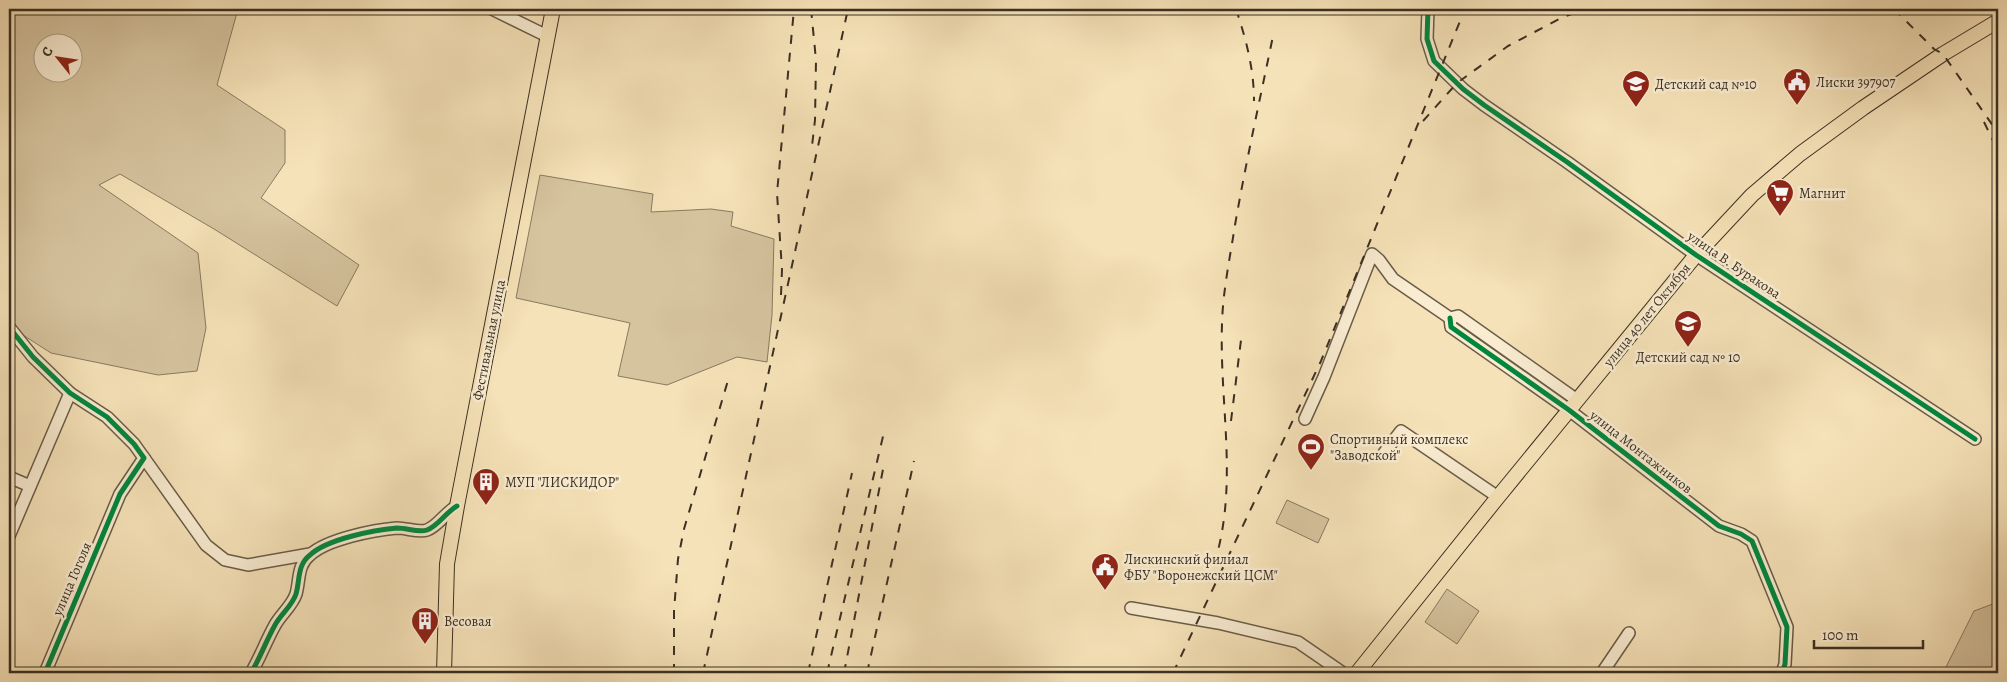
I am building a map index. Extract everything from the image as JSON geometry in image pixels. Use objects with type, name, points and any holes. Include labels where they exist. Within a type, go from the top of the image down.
[{"type":"main road","name":"Фестивальная улица","points":[[444,673],[447,564],[553,9]]},
{"type":"main road","name":"улица 40 лет Октября","points":[[1356,673],[1696,255],[1752,195],[1793,160],[1863,108],[1943,54],[1998,21]]},
{"type":"street","points":[[492,9],[547,36]]},
{"type":"street","name":"улица В. Буракова","points":[[1428,9],[1426,39],[1434,61],[1463,89],[1696,255],[1975,439]]},
{"type":"street","name":"улица Монтажников","points":[[1305,419],[1324,377],[1372,254],[1379,260],[1393,279],[1450,318],[1458,316],[1573,405],[1720,526],[1742,534],[1752,541],[1787,627],[1782,670]]},
{"type":"street","points":[[9,327],[33,357],[70,394],[108,417],[134,444],[206,545],[225,560],[248,565],[310,554],[342,540],[375,532],[397,528],[424,531],[438,523],[447,511],[457,506]]},
{"type":"street","points":[[9,536],[70,394]]},
{"type":"street","points":[[1384,453],[1401,431],[1498,497]]},
{"type":"street","name":"улица Гоголя","points":[[45,673],[120,494],[144,458]]},
{"type":"street","points":[[9,477],[30,486]]},
{"type":"street","points":[[251,673],[274,626],[296,596],[300,568],[310,554]]},
{"type":"street","points":[[1131,608],[1218,623],[1298,642],[1343,673]]},
{"type":"street","points":[[1602,673],[1629,634]]},
{"type":"shaded area","points":[[9,9],[238,9],[217,85],[285,130],[285,163],[261,198],[359,265],[337,306],[214,229],[120,174],[99,185],[198,253],[206,328],[197,371],[158,375],[51,353],[9,326]]},
{"type":"shaded area","points":[[540,175],[653,194],[651,212],[711,209],[733,212],[731,226],[774,239],[772,315],[767,362],[737,357],[667,385],[618,376],[630,323],[516,298]]},
{"type":"shaded area","points":[[1287,500],[1329,519],[1318,543],[1276,523]]},
{"type":"shaded area","points":[[1447,589],[1479,611],[1457,644],[1425,622]]},
{"type":"shaded area","points":[[1998,602],[1998,673],[1943,673],[1974,611]]},
{"type":"railway","points":[[781,295],[782,270],[777,193],[794,9]]},
{"type":"railway","points":[[811,9],[816,60],[815,120],[812,146]]},
{"type":"railway","points":[[703,673],[848,9]]},
{"type":"railway","points":[[1236,9],[1249,54],[1253,77],[1254,101]]},
{"type":"railway","points":[[1173,673],[1321,361],[1465,9]]},
{"type":"railway","points":[[1423,121],[1457,83],[1508,46],[1563,17],[1586,9]]},
{"type":"railway","points":[[1894,9],[1934,49],[1943,54],[1998,133]]},
{"type":"railway","points":[[1208,582],[1218,550],[1227,486],[1222,356],[1224,298],[1239,201],[1273,36]]},
{"type":"railway","points":[[1984,122],[1998,151]]},
{"type":"railway","points":[[1231,421],[1241,340]]},
{"type":"railway","points":[[674,673],[674,611],[678,559],[684,529],[729,377]]},
{"type":"railway","points":[[827,673],[885,428]]},
{"type":"railway","points":[[867,673],[914,461]]},
{"type":"railway","points":[[844,673],[884,464]]},
{"type":"railway","points":[[808,673],[852,473]]},
{"type":"cycle path","points":[[1428,9],[1427,39],[1434,61],[1463,89],[1696,255],[1975,439]]},
{"type":"cycle path","points":[[1450,318],[1451,327],[1569,410],[1719,526],[1741,534],[1752,541],[1787,627],[1785,664],[1782,673]]},
{"type":"cycle path","points":[[9,327],[33,357],[70,393],[107,417],[134,444],[144,458],[120,494],[45,673]]},
{"type":"cycle path","points":[[251,673],[275,625],[294,598],[301,568],[310,555],[328,544],[364,533],[397,528],[427,530],[435,526],[457,506]]},
{"type":"place","name":"Лиски 397907","points":[[1797,106]]},
{"type":"place","name":"Детский сад №10","points":[[1636,108]]},
{"type":"place","name":"Магнит","points":[[1780,217]]},
{"type":"place","name":"Детский сад № 10","points":[[1688,348]]},
{"type":"place","name":"Спортивный комплекс \"Заводской\"","points":[[1311,471]]},
{"type":"place","name":"МУП \"ЛИСКИДОР\"","points":[[486,506]]},
{"type":"place","name":"Лискинский филиал ФБУ \"Воронежский ЦСМ\"","points":[[1105,591]]},
{"type":"place","name":"Весовая","points":[[425,645]]}]
